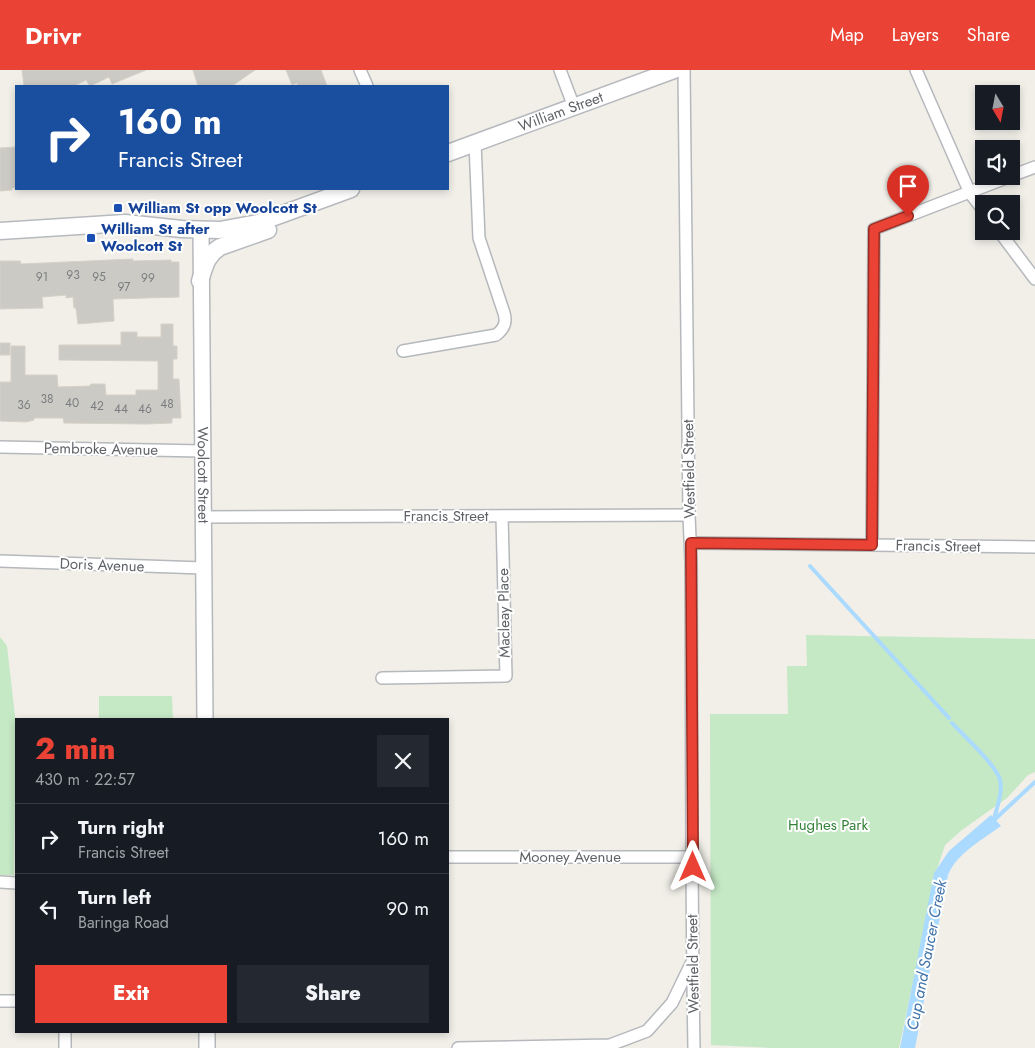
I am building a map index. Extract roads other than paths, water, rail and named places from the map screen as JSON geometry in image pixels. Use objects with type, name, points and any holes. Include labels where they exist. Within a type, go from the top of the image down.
[{"type":"main road","name":"William Street","points":[[449,153],[674,70]]},
{"type":"main road","points":[[0,231],[125,223],[201,231],[220,230],[248,226],[348,190]]},
{"type":"main road","points":[[200,281],[209,256],[213,252],[294,220],[305,207]]},
{"type":"street","points":[[360,70],[366,85]]},
{"type":"street","points":[[560,70],[574,108]]},
{"type":"street","name":"Westfield Street","points":[[684,70],[689,515],[691,543],[694,1048]]},
{"type":"street","points":[[916,70],[970,192],[975,199]]},
{"type":"street","points":[[403,351],[496,335],[504,326],[506,320],[479,238],[475,143]]},
{"type":"street","points":[[1020,173],[1035,167]]},
{"type":"street","points":[[872,545],[874,229],[988,185]]},
{"type":"street","name":"Woolcott Street","points":[[201,231],[204,718]]},
{"type":"street","points":[[1006,240],[1035,279]]},
{"type":"street","name":"Pembroke Avenue","points":[[0,447],[202,451]]},
{"type":"street","name":"Francis Street","points":[[202,517],[689,515]]},
{"type":"street","name":"Macleay Place","points":[[382,678],[506,676],[502,516]]},
{"type":"street","name":"Francis Street","points":[[691,543],[1035,547]]},
{"type":"street","name":"Doris Avenue","points":[[0,561],[203,568]]},
{"type":"street","name":"Mooney Avenue","points":[[449,857],[693,857]]},
{"type":"street","points":[[0,882],[15,883]]},
{"type":"street","points":[[458,1048],[610,1045],[647,1031],[672,1003],[692,962]]},
{"type":"street","points":[[0,1001],[15,1001]]},
{"type":"street","points":[[65,1033],[65,1048]]},
{"type":"street","points":[[207,1033],[208,1048]]},
{"type":"water","points":[[991,815],[1001,826],[957,860],[948,875],[915,1048],[900,1048],[934,873],[949,851]]},
{"type":"waterway","points":[[810,566],[949,718]]},
{"type":"waterway","points":[[952,723],[998,774],[1001,789],[994,819]]},
{"type":"waterway","name":"Cup and Saucer Creek","points":[[993,821],[1035,782]]},
{"type":"place","name":"William St opp Woolcott St","points":[[118,208]]},
{"type":"place","name":"William St after Woolcott St","points":[[91,238]]},
{"type":"park label","name":"Hughes Park","points":[[828,825]]}]
